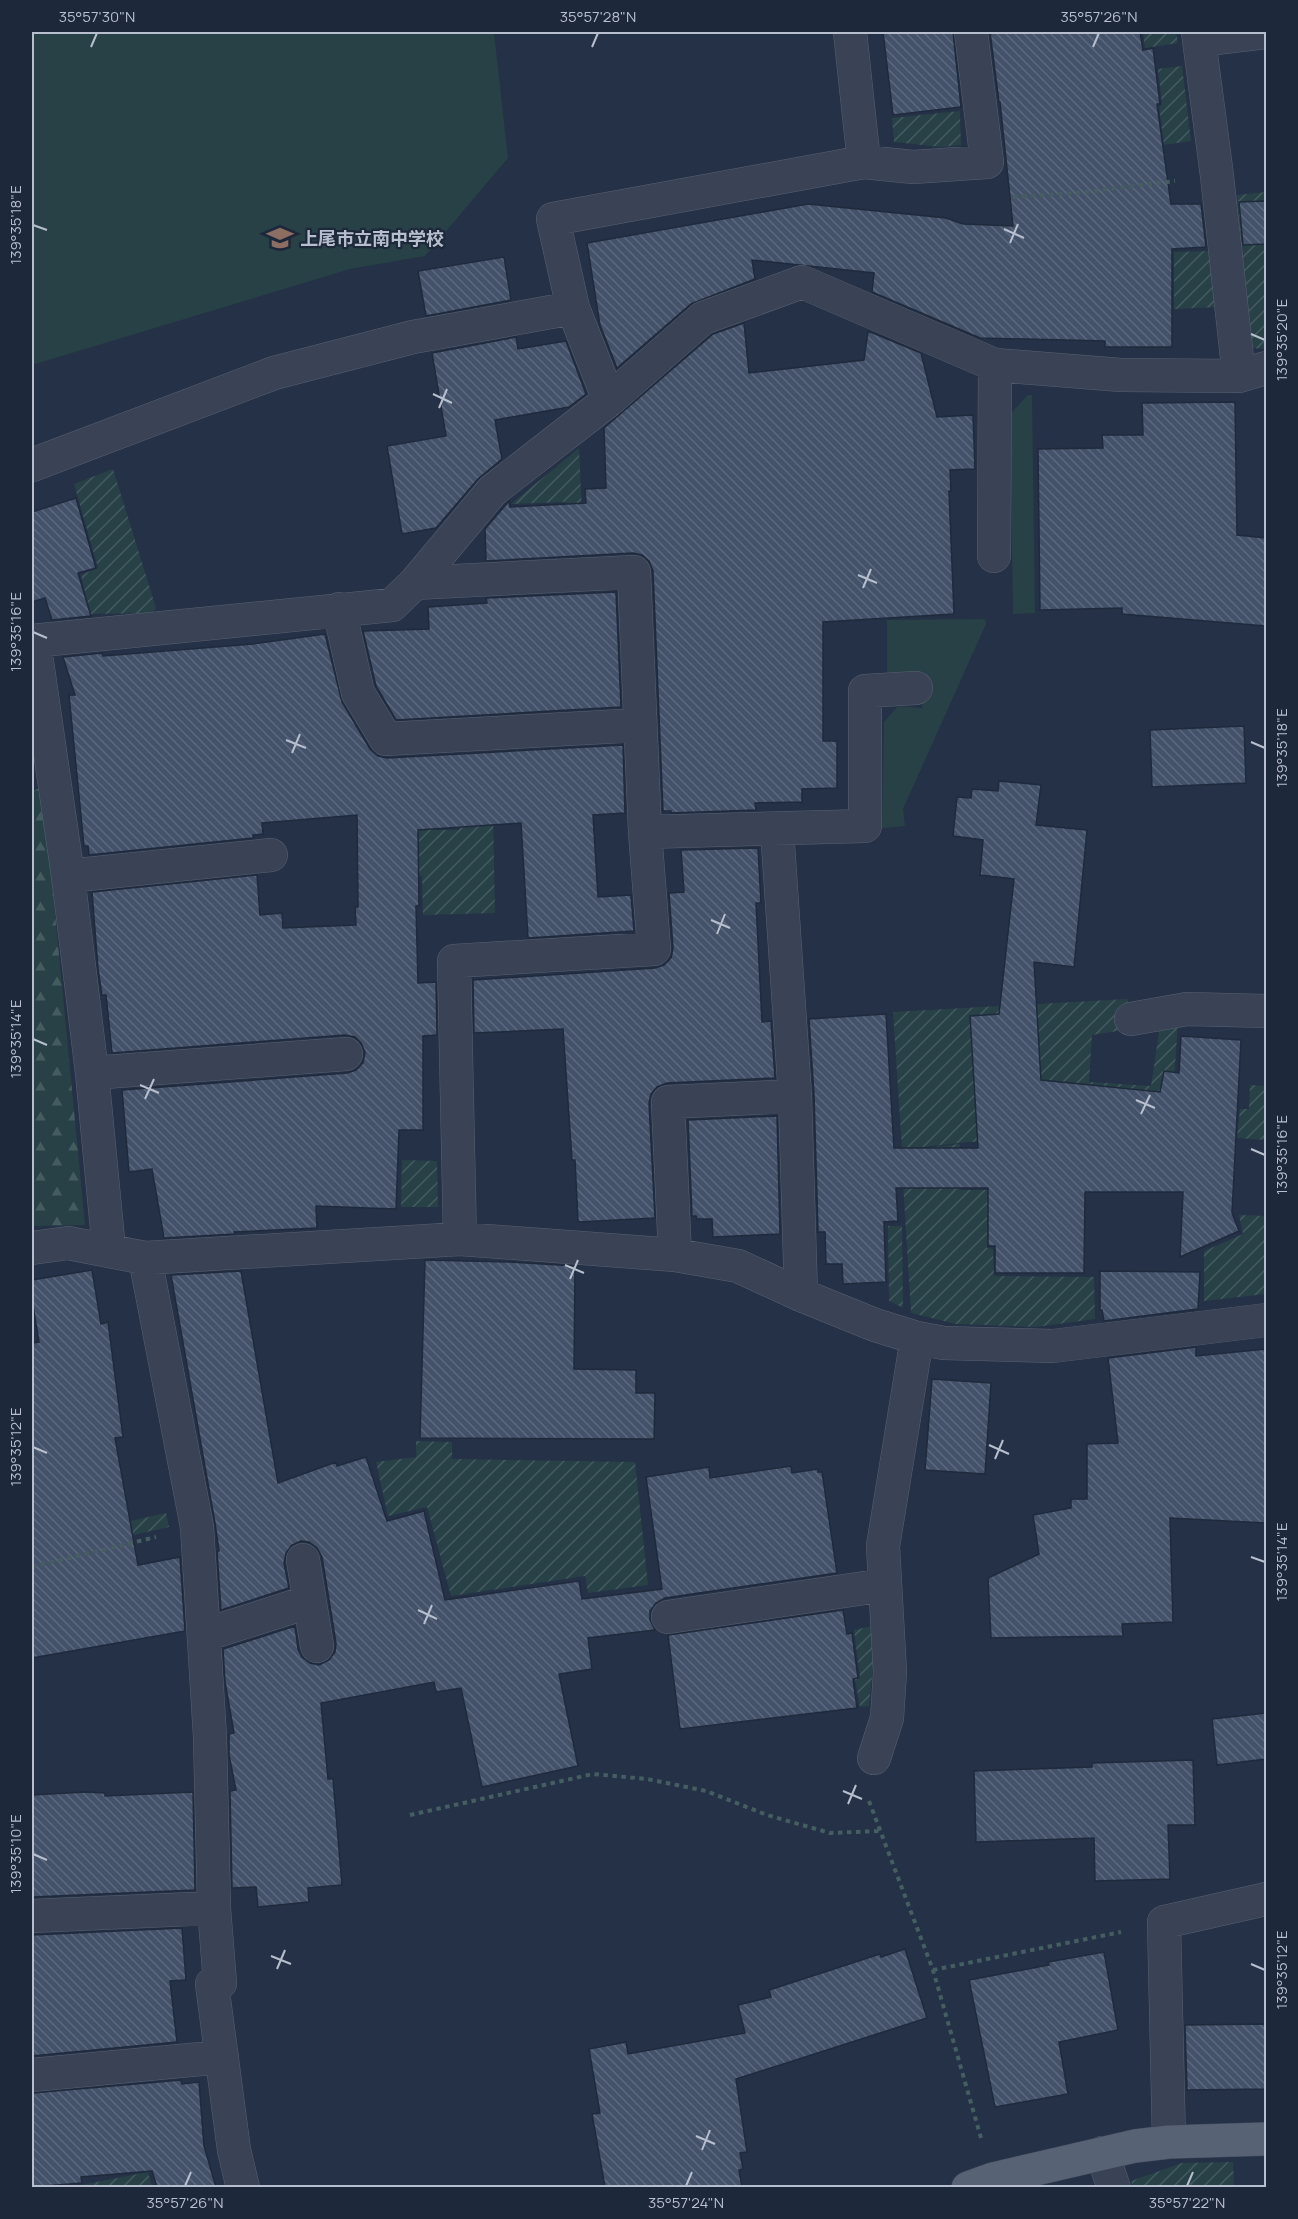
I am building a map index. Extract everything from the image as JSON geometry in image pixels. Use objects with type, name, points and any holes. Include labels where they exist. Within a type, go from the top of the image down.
[{"type":"main road","points":[[981,2183],[1102,2153],[1169,2142],[1266,2139]]},
{"type":"street","points":[[850,32],[864,162]]},
{"type":"street","points":[[609,400],[573,308],[553,219],[864,162],[914,166],[987,162],[971,32]]},
{"type":"street","points":[[109,1250],[92,1073],[68,876],[33,641],[392,604],[415,583],[492,491],[609,400],[703,318],[802,282],[994,364],[1121,375],[1253,372],[1217,176],[1198,36],[1266,33]]},
{"type":"street","points":[[32,465],[274,373],[413,337],[573,308]]},
{"type":"street","points":[[994,364],[994,556]]},
{"type":"street","points":[[415,583],[634,572],[645,832],[654,949],[454,961],[460,1239]]},
{"type":"street","points":[[339,609],[358,693],[387,739],[640,725]]},
{"type":"street","points":[[645,832],[865,826],[865,691],[916,688]]},
{"type":"street","points":[[777,829],[795,1096],[801,1295]]},
{"type":"street","points":[[68,876],[271,855]]},
{"type":"street","points":[[1131,1019],[1187,1009],[1266,1011]]},
{"type":"street","points":[[92,1073],[346,1054]]},
{"type":"street","points":[[675,1255],[668,1102],[795,1096]]},
{"type":"street","points":[[32,1248],[68,1243],[145,1258],[460,1239],[675,1255],[738,1266],[875,1325],[917,1338],[944,1343],[1053,1346],[1266,1320]]},
{"type":"street","points":[[145,1258],[197,1527],[210,1737],[214,1908],[220,1983],[212,1984],[234,2150],[243,2187]]},
{"type":"street","points":[[874,1758],[887,1718],[890,1672],[883,1546],[917,1338]]},
{"type":"street","points":[[303,1560],[308,1602],[317,1646]]},
{"type":"street","points":[[668,1617],[885,1585]]},
{"type":"street","points":[[204,1635],[308,1602]]},
{"type":"street","points":[[1169,2142],[1164,1922],[1266,1899]]},
{"type":"street","points":[[32,1916],[214,1908]]},
{"type":"street","points":[[32,2075],[222,2056]]},
{"type":"street","points":[[1102,2153],[1114,2187]]},
{"type":"path","points":[[1007,198],[1217,176]]},
{"type":"path","points":[[32,1567],[197,1527]]},
{"type":"path","points":[[874,1758],[868,1798],[933,1970],[981,2183]]},
{"type":"path","points":[[410,1815],[593,1774],[647,1779],[706,1791],[767,1815],[830,1833],[880,1831]]},
{"type":"path","points":[[933,1970],[1164,1922]]},
{"type":"green space","name":"上尾市立南中学校","points":[[32,32],[494,32],[508,158],[425,256],[350,269],[32,365]]},
{"type":"green space","points":[[1143,32],[1176,32],[1178,43],[1145,48]]},
{"type":"green space","points":[[1182,66],[1191,141],[1164,145],[1159,106],[1162,105],[1158,69]]},
{"type":"green space","points":[[960,111],[961,145],[941,147],[894,142],[892,118]]},
{"type":"green space","points":[[1266,192],[1266,349],[1249,348],[1237,195]]},
{"type":"green space","points":[[1211,251],[1218,307],[1174,309],[1174,252]]},
{"type":"green space","points":[[1028,395],[1032,395],[1035,613],[1013,614],[1010,414]]},
{"type":"green space","points":[[579,448],[582,514],[566,515],[565,502],[511,504]]},
{"type":"green space","points":[[113,469],[156,608],[151,613],[90,614],[81,575],[98,568],[74,484]]},
{"type":"green space","points":[[985,619],[986,624],[903,809],[905,826],[882,828],[884,722],[898,706],[922,708],[923,676],[887,676],[887,620]]},
{"type":"green space","points":[[43,788],[85,1225],[32,1226],[32,790]]},
{"type":"green space","points":[[413,812],[435,812],[435,830],[459,830],[460,812],[493,812],[495,913],[423,915],[422,876],[414,876]]},
{"type":"green space","points":[[1128,999],[1124,1030],[1092,1035],[1089,1082],[1151,1086],[1160,1025],[1178,1020],[1170,1144],[1079,1140],[969,1142],[902,1149],[893,1012]]},
{"type":"green space","points":[[1250,1085],[1266,1086],[1266,1140],[1237,1138],[1240,1109],[1249,1109]]},
{"type":"green space","points":[[960,1144],[961,1190],[1006,1190],[995,1216],[987,1216],[987,1248],[993,1249],[994,1276],[1094,1277],[1095,1319],[1036,1327],[956,1324],[911,1313],[901,1151]]},
{"type":"green space","points":[[402,1160],[437,1161],[438,1207],[401,1207]]},
{"type":"green space","points":[[1239,1215],[1266,1216],[1266,1294],[1204,1301],[1204,1251],[1243,1234]]},
{"type":"green space","points":[[888,1226],[902,1226],[903,1308],[889,1301]]},
{"type":"green space","points":[[416,1441],[452,1442],[452,1459],[635,1462],[648,1585],[588,1593],[585,1576],[451,1596],[427,1507],[388,1516],[376,1462],[416,1457]]},
{"type":"green space","points":[[166,1513],[169,1527],[39,1556],[36,1542]]},
{"type":"green space","points":[[873,1626],[874,1656],[869,1706],[860,1707],[855,1679],[860,1678],[854,1630]]},
{"type":"green space","points":[[1233,2162],[1234,2187],[1133,2187],[1131,2181],[1182,2163]]},
{"type":"green space","points":[[148,2172],[152,2187],[71,2187]]},
{"type":"building","points":[[883,32],[953,32],[961,107],[893,115]]},
{"type":"building","points":[[990,32],[1140,32],[1143,50],[1153,48],[1160,104],[1157,104],[1171,204],[1201,204],[1206,247],[1172,249],[1172,347],[1105,347],[1105,341],[980,338],[872,292],[874,273],[752,260],[755,279],[691,304],[617,368],[600,325],[587,243],[808,204],[946,218],[963,224],[1013,226]]},
{"type":"building","points":[[1266,201],[1266,244],[1243,245],[1239,202]]},
{"type":"building","points":[[504,257],[511,300],[426,316],[418,271]]},
{"type":"building","points":[[744,323],[749,373],[864,360],[868,331],[921,353],[937,417],[973,415],[975,469],[950,470],[954,614],[823,622],[823,741],[837,741],[837,788],[802,789],[802,802],[755,803],[756,810],[671,813],[671,811],[663,811],[653,571],[649,561],[642,555],[633,553],[486,561],[485,529],[509,501],[510,507],[586,503],[585,489],[606,488],[604,428],[713,334]]},
{"type":"building","points":[[516,337],[518,349],[566,341],[586,394],[569,407],[495,420],[502,459],[478,479],[436,528],[402,534],[387,446],[446,436],[432,353]]},
{"type":"building","points":[[1235,402],[1237,535],[1266,538],[1266,626],[1122,614],[1122,608],[1040,610],[1038,449],[1103,448],[1102,435],[1143,435],[1142,403]]},
{"type":"building","points":[[76,498],[96,568],[78,573],[91,616],[52,620],[45,598],[32,602],[32,512]]},
{"type":"building","points":[[616,592],[621,707],[396,720],[376,686],[363,631],[429,629],[428,607],[487,603],[486,598]]},
{"type":"building","points":[[325,634],[342,702],[370,749],[378,756],[387,758],[623,745],[625,813],[593,815],[598,897],[631,895],[634,931],[528,938],[521,823],[418,830],[419,906],[416,906],[418,983],[436,982],[437,1035],[423,1036],[423,1130],[399,1130],[396,1209],[316,1206],[317,1228],[164,1238],[152,1169],[129,1172],[122,1090],[347,1073],[356,1070],[363,1063],[365,1052],[355,1037],[345,1035],[112,1053],[106,995],[102,995],[98,969],[92,892],[257,875],[260,915],[282,913],[283,928],[356,925],[355,907],[358,907],[357,815],[262,823],[263,834],[253,835],[253,838],[89,855],[88,846],[84,846],[69,695],[75,695],[63,657],[253,644]]},
{"type":"building","points":[[1244,726],[1246,783],[1152,787],[1150,730]]},
{"type":"building","points":[[999,781],[1041,785],[1036,825],[1087,830],[1074,967],[1034,962],[1041,1080],[1160,1092],[1164,1071],[1179,1073],[1181,1036],[1241,1040],[1232,1213],[1239,1231],[1180,1257],[1183,1192],[1085,1192],[1084,1273],[995,1273],[995,1246],[988,1246],[988,1188],[896,1188],[898,1221],[884,1222],[886,1282],[843,1284],[842,1264],[826,1264],[825,1232],[818,1232],[809,1019],[886,1014],[894,1148],[978,1148],[970,1016],[999,1014],[1014,879],[980,875],[983,840],[953,836],[957,797],[971,798],[972,789],[998,791]]},
{"type":"building","points":[[758,848],[761,903],[756,903],[762,1022],[771,1021],[775,1078],[667,1083],[657,1087],[651,1094],[649,1103],[655,1218],[578,1222],[575,1160],[572,1160],[563,1029],[474,1033],[473,980],[655,968],[664,965],[671,958],[673,948],[669,893],[684,892],[681,850]]},
{"type":"building","points":[[777,1116],[780,1234],[713,1237],[712,1219],[697,1219],[696,1216],[692,1216],[688,1120]]},
{"type":"building","points":[[425,1260],[575,1266],[574,1369],[636,1370],[636,1393],[655,1393],[654,1439],[420,1438]]},
{"type":"building","points":[[92,1270],[101,1324],[108,1322],[123,1437],[115,1438],[138,1565],[180,1557],[185,1631],[32,1658],[32,1343],[39,1342],[32,1299],[32,1280]]},
{"type":"building","points":[[241,1271],[278,1483],[336,1462],[337,1466],[366,1457],[387,1521],[424,1511],[445,1600],[579,1581],[582,1599],[662,1589],[646,1477],[709,1467],[710,1478],[791,1466],[792,1473],[818,1469],[818,1472],[822,1472],[837,1573],[665,1598],[656,1603],[650,1611],[650,1620],[655,1630],[588,1638],[592,1669],[559,1674],[578,1766],[482,1787],[461,1688],[436,1692],[434,1682],[321,1703],[328,1779],[333,1779],[342,1885],[308,1888],[309,1902],[258,1907],[256,1887],[232,1888],[230,1791],[236,1790],[229,1755],[229,1734],[234,1733],[225,1682],[223,1649],[295,1626],[298,1649],[302,1657],[310,1663],[319,1665],[329,1660],[335,1652],[336,1643],[322,1557],[317,1548],[309,1542],[301,1541],[292,1545],[286,1553],[284,1563],[289,1588],[221,1610],[217,1551],[219,1551],[215,1523],[171,1275]]},
{"type":"building","points":[[1100,1271],[1200,1272],[1198,1309],[1104,1321],[1102,1310],[1100,1310]]},
{"type":"building","points":[[1196,1347],[1196,1356],[1266,1349],[1266,1523],[1170,1518],[1173,1622],[1122,1624],[1123,1636],[991,1638],[988,1578],[1039,1554],[1033,1515],[1071,1508],[1071,1499],[1087,1499],[1087,1444],[1118,1443],[1108,1358]]},
{"type":"building","points":[[932,1379],[991,1383],[985,1474],[925,1470]]},
{"type":"building","points":[[843,1610],[847,1634],[852,1633],[858,1678],[853,1679],[857,1708],[680,1729],[668,1635]]},
{"type":"building","points":[[1266,1713],[1266,1759],[1217,1765],[1212,1719]]},
{"type":"building","points":[[1193,1760],[1195,1825],[1168,1825],[1170,1879],[1095,1881],[1094,1838],[976,1842],[974,1771],[1092,1767],[1092,1763]]},
{"type":"building","points":[[193,1792],[195,1890],[32,1897],[32,1795],[105,1793],[105,1796]]},
{"type":"building","points":[[182,1928],[186,1980],[170,1981],[177,2042],[32,2056],[32,1935]]},
{"type":"building","points":[[905,1949],[927,2018],[736,2079],[747,2152],[740,2153],[743,2169],[739,2170],[742,2187],[605,2187],[592,2114],[600,2113],[589,2049],[626,2042],[628,2054],[745,2033],[738,2005],[771,1997],[769,1990],[880,1954],[881,1957]]},
{"type":"building","points":[[1104,1952],[1118,2030],[1059,2042],[1068,2094],[995,2107],[969,1980]]},
{"type":"building","points":[[1266,2024],[1266,2089],[1187,2090],[1185,2025]]},
{"type":"building","points":[[181,2080],[182,2084],[199,2082],[204,2146],[216,2187],[157,2187],[152,2171],[81,2177],[82,2183],[32,2187],[32,2093]]},
{"type":"place","name":"上尾市立南中学校","points":[[280,238]]}]
